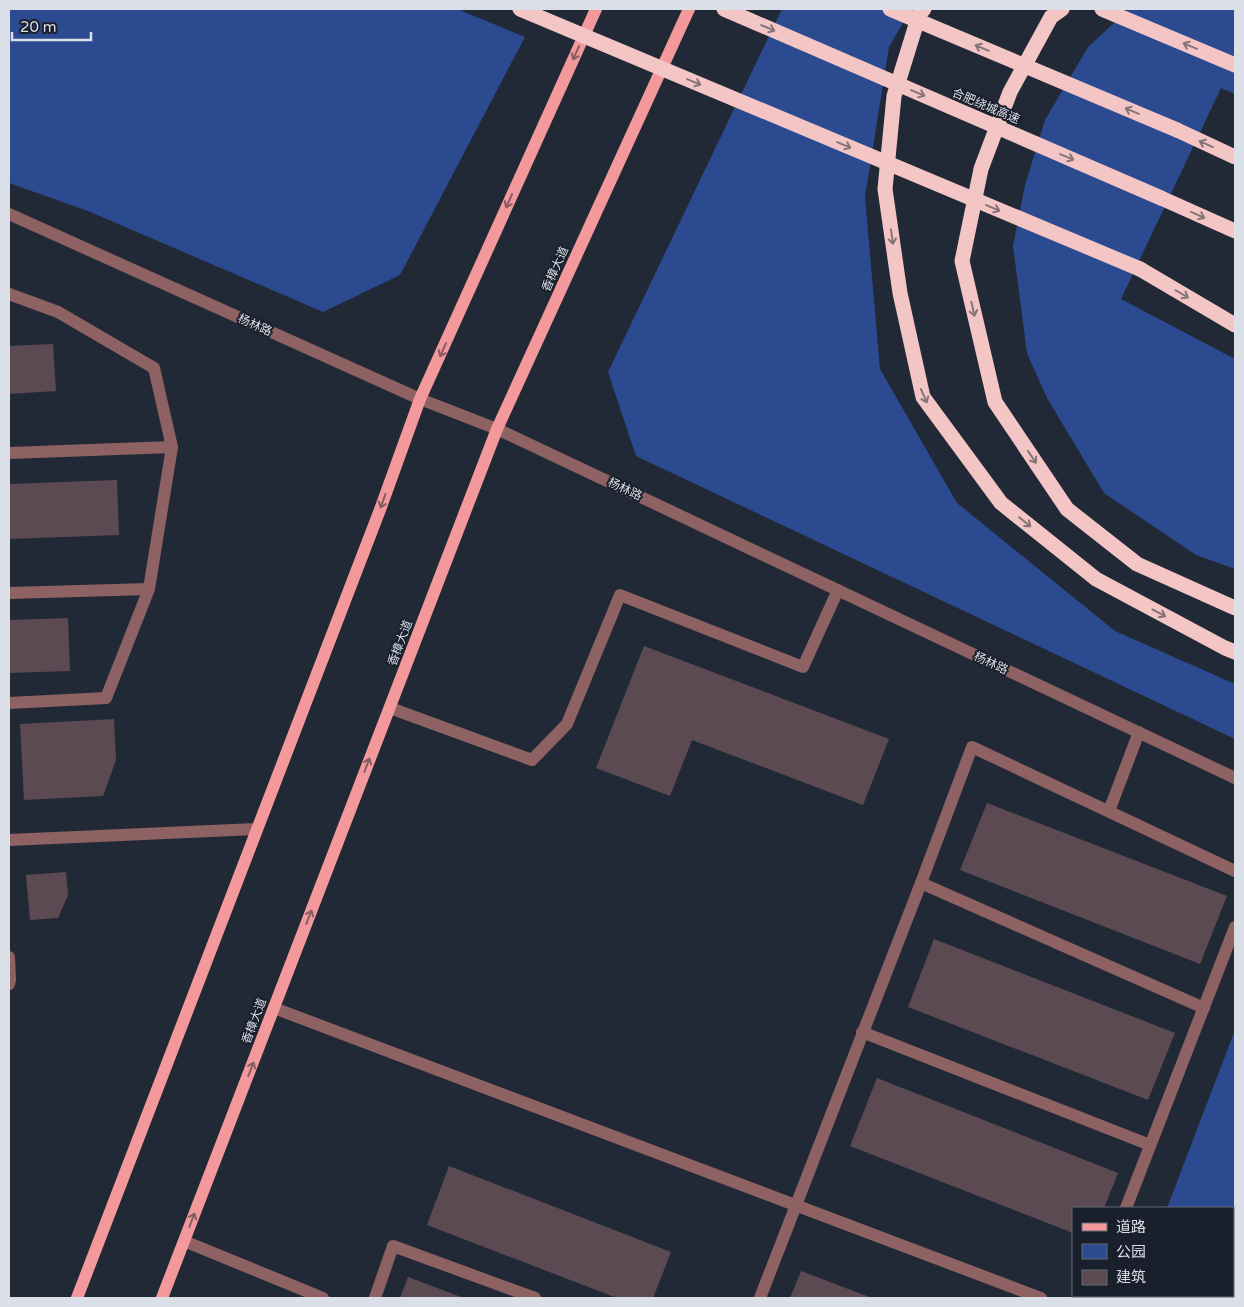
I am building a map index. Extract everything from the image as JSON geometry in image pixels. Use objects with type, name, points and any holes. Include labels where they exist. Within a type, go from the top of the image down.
[{"type":"highway","points":[[520,9],[1140,269],[1235,325]]},
{"type":"highway","name":"合肥绕城高速","points":[[724,9],[1161,198],[1235,232]]},
{"type":"highway","points":[[890,9],[1177,130],[1235,157]]},
{"type":"highway","points":[[924,9],[919,15],[894,96],[885,189],[900,293],[922,397],[1001,503],[1096,579],[1235,652]]},
{"type":"highway","points":[[1062,9],[1051,17],[1010,92],[981,169],[962,261],[995,402],[1067,509],[1137,564],[1235,608]]},
{"type":"highway","points":[[1102,9],[1235,65]]},
{"type":"main road","points":[[77,1298],[381,507],[420,399],[596,9]]},
{"type":"main road","name":"香樟大道","points":[[162,1298],[498,429],[689,9]]},
{"type":"street","name":"杨林路","points":[[9,214],[420,399],[498,429],[1235,778]]},
{"type":"street","points":[[9,294],[58,312],[154,368],[172,447],[149,589],[106,698],[9,703]]},
{"type":"street","points":[[9,453],[172,447]]},
{"type":"street","points":[[9,593],[149,589]]},
{"type":"street","points":[[390,708],[532,760],[567,724],[620,595],[803,667],[838,590]]},
{"type":"street","points":[[1109,811],[1138,732]]},
{"type":"street","points":[[760,1298],[972,747],[1235,871]]},
{"type":"street","points":[[9,840],[257,829]]},
{"type":"street","points":[[921,883],[1204,1008]]},
{"type":"street","points":[[1126,1207],[1235,927]]},
{"type":"street","points":[[9,957],[9,984]]},
{"type":"street","points":[[274,1008],[1041,1298]]},
{"type":"street","points":[[862,1032],[1150,1145]]},
{"type":"street","points":[[184,1241],[323,1298]]},
{"type":"street","points":[[375,1298],[393,1246],[534,1298]]},
{"type":"green space","points":[[9,9],[457,9],[525,37],[400,275],[323,312],[88,211],[9,183]]},
{"type":"green space","points":[[782,9],[911,9],[889,47],[865,197],[880,369],[957,503],[1115,631],[1235,684],[1235,739],[636,456],[608,372]]},
{"type":"green space","points":[[1129,9],[1235,9],[1235,94],[1221,88],[1121,299],[1235,359],[1235,569],[1196,555],[1104,493],[1047,398],[1027,353],[1013,246],[1025,185],[1045,120],[1088,47]]},
{"type":"green space","points":[[1235,1030],[1235,1298],[1132,1298],[1234,1297],[1234,1207],[1167,1207]]},
{"type":"building","points":[[53,344],[56,391],[9,394],[9,346]]},
{"type":"building","points":[[117,480],[119,535],[9,539],[9,484]]},
{"type":"building","points":[[68,618],[70,671],[9,673],[9,620]]},
{"type":"building","points":[[644,646],[889,739],[863,805],[692,740],[670,796],[596,768]]},
{"type":"building","points":[[114,719],[116,760],[103,796],[24,800],[20,724]]},
{"type":"building","points":[[987,803],[1227,896],[1200,964],[960,870]]},
{"type":"building","points":[[66,872],[68,895],[58,918],[30,920],[26,875]]},
{"type":"building","points":[[934,939],[1175,1033],[1148,1100],[908,1007]]},
{"type":"building","points":[[877,1078],[1118,1173],[1104,1207],[1072,1207],[1072,1233],[850,1146]]},
{"type":"building","points":[[449,1166],[671,1252],[653,1298],[617,1298],[427,1225]]},
{"type":"building","points":[[801,1271],[872,1298],[790,1298]]},
{"type":"building","points":[[408,1277],[464,1298],[400,1298]]}]
